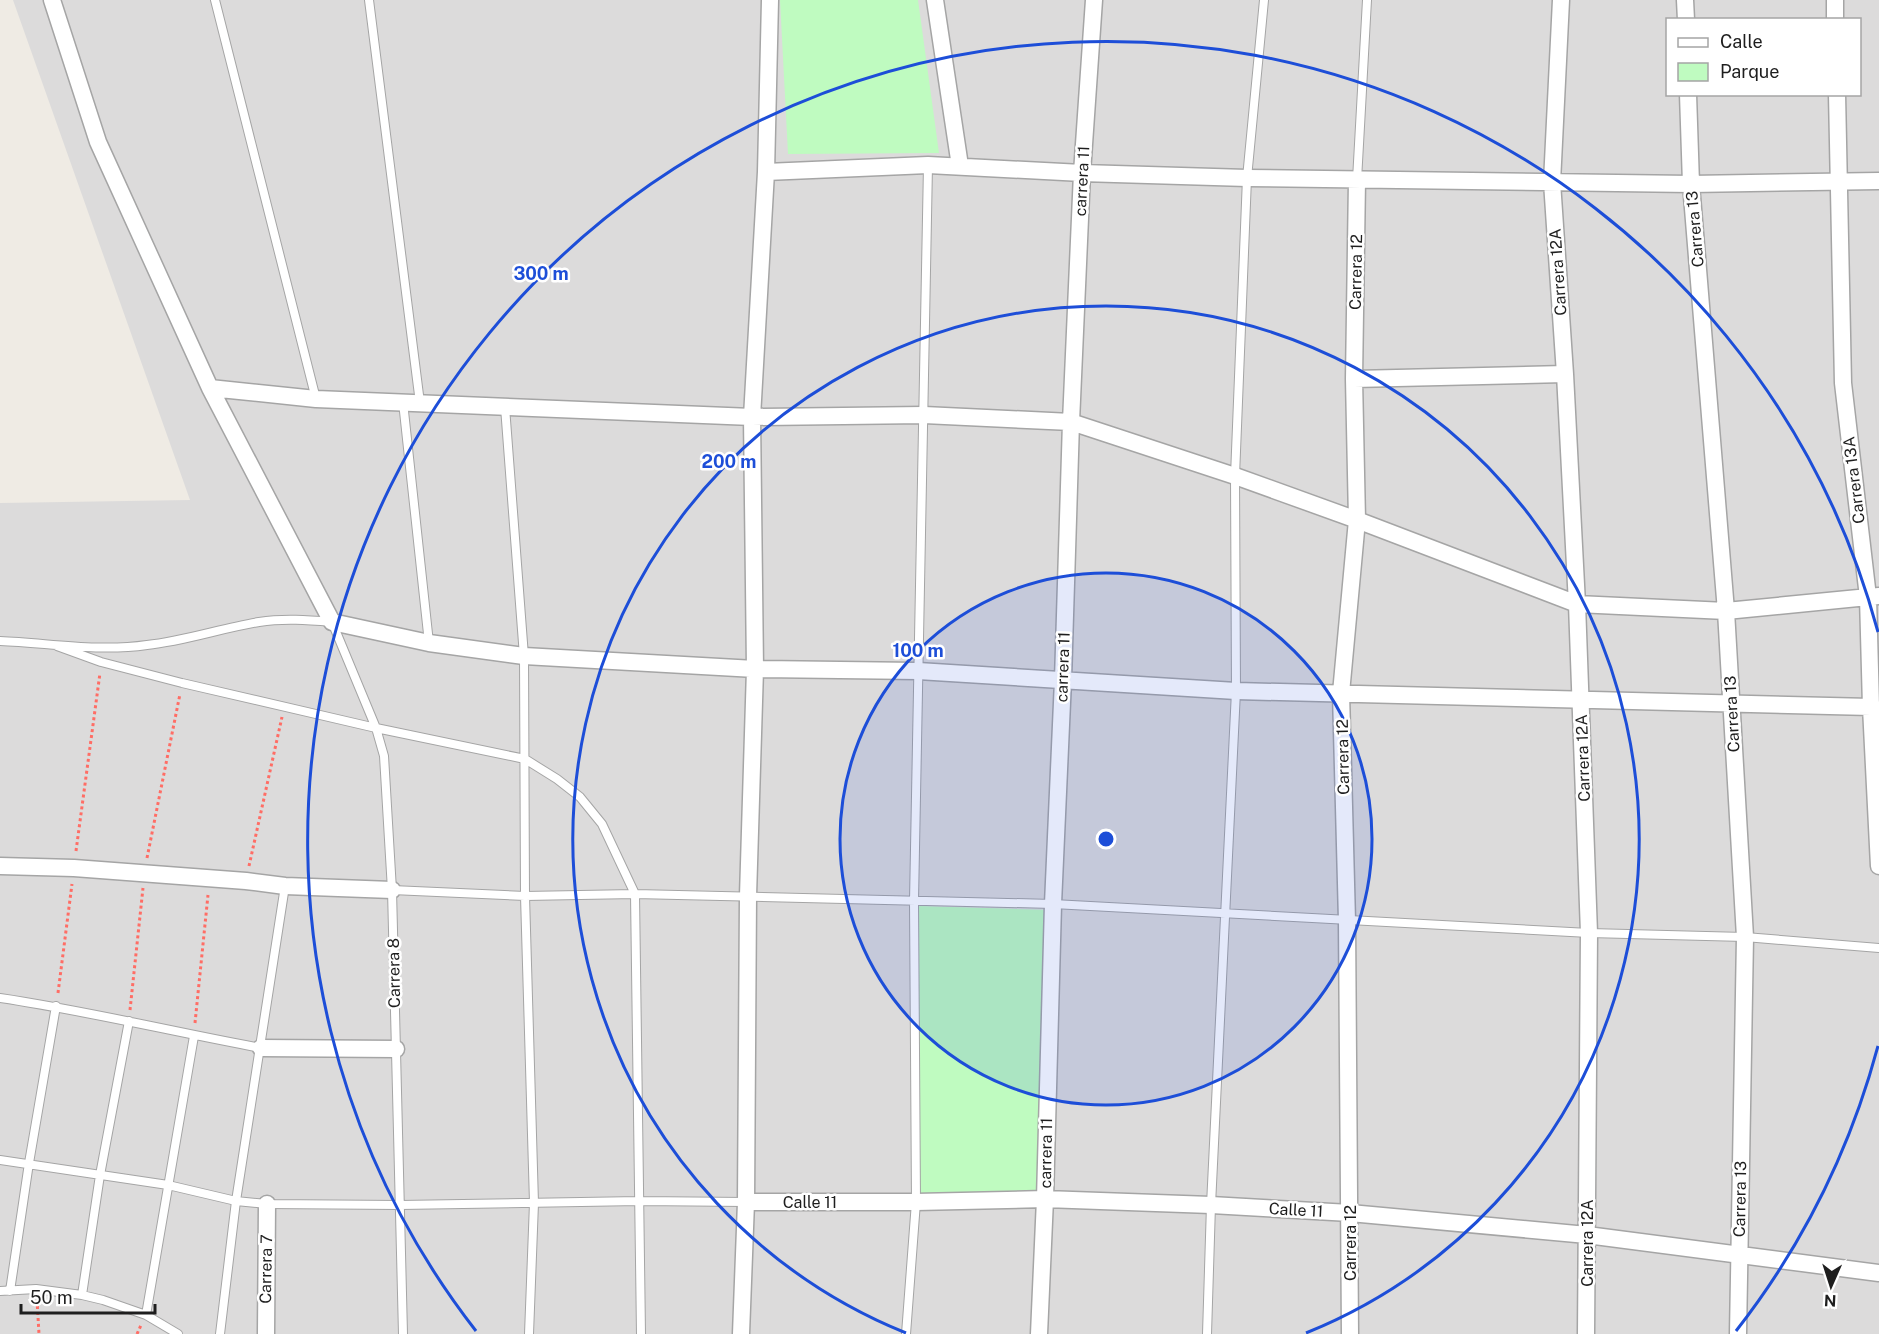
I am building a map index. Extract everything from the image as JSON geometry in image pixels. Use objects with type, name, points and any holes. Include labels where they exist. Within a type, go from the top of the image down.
[{"type":"street","points":[[52,0],[98,142],[210,388],[333,622],[429,643],[524,656],[755,669],[918,672],[1236,691],[1875,708]]},
{"type":"street","points":[[741,1334],[746,1202],[748,896],[755,669],[753,417],[766,172],[770,0]]},
{"type":"street","points":[[935,0],[960,166]]},
{"type":"street","name":"carrera 11","points":[[1039,1334],[1071,422],[1082,173],[1094,0]]},
{"type":"street","name":"Carrera 12A","points":[[1562,0],[1552,182],[1578,604],[1590,933],[1586,1334]]},
{"type":"street","points":[[1685,0],[1686,18]]},
{"type":"street","points":[[1835,0],[1835,18]]},
{"type":"street","name":"Carrera 13","points":[[1688,96],[1691,184],[1726,611],[1745,937],[1738,1334]]},
{"type":"street","name":"Carrera 13A","points":[[1837,96],[1842,383],[1874,596],[1879,866]]},
{"type":"street","points":[[766,172],[928,165],[1082,173],[1357,180],[1691,184],[1879,181]]},
{"type":"street","name":"Carrera 12","points":[[1350,1334],[1347,921],[1341,693],[1357,520],[1354,379],[1357,180]]},
{"type":"street","points":[[1354,379],[1565,374]]},
{"type":"street","points":[[210,388],[316,399],[753,417],[924,415],[1071,422],[1235,476],[1578,604],[1726,611],[1874,596]]},
{"type":"street","points":[[0,866],[74,868],[285,886],[392,890]]},
{"type":"street","points":[[261,1048],[396,1049]]},
{"type":"street","name":"Calle 11","points":[[746,1202],[1045,1199],[1350,1213],[1587,1235],[1879,1273]]},
{"type":"street","name":"Carrera 7","points":[[266,1334],[267,1204]]},
{"type":"lane","points":[[215,0],[316,399]]},
{"type":"lane","points":[[369,0],[411,403],[429,643]]},
{"type":"lane","points":[[1207,1334],[1211,1205],[1236,691],[1235,476],[1247,178],[1264,0]]},
{"type":"lane","points":[[1357,180],[1367,0]]},
{"type":"lane","points":[[906,1334],[916,1202],[914,901],[928,165]]},
{"type":"lane","points":[[505,407],[524,656],[525,896],[534,1203],[529,1334]]},
{"type":"lane","points":[[0,641],[115,648],[148,645],[260,622],[295,619],[333,622]]},
{"type":"lane","name":"Carrera 8","points":[[333,622],[376,728],[384,756],[392,890],[403,1334]]},
{"type":"lane","points":[[57,646],[101,662],[182,683],[376,728],[525,759],[557,778],[580,797],[602,825],[635,894],[642,1334]]},
{"type":"lane","points":[[220,1334],[236,1201],[285,886]]},
{"type":"lane","points":[[392,890],[525,896],[635,894],[1053,904],[1590,933],[1745,937],[1879,948]]},
{"type":"lane","points":[[0,998],[56,1006],[261,1048]]},
{"type":"lane","points":[[10,1291],[56,1006]]},
{"type":"lane","points":[[82,1295],[100,1175],[129,1021]]},
{"type":"lane","points":[[146,1315],[194,1036]]},
{"type":"lane","points":[[0,1160],[168,1185],[236,1201],[267,1204],[746,1202]]},
{"type":"lane","points":[[0,1291],[36,1289],[103,1300],[146,1315],[178,1334]]},
{"type":"path","points":[[56,1006],[101,662]]},
{"type":"path","points":[[129,1021],[144,874],[182,683]]},
{"type":"path","points":[[246,881],[284,707]]},
{"type":"path","points":[[194,1036],[210,878]]},
{"type":"path","points":[[36,1289],[39,1334]]},
{"type":"shaded area","points":[[13,0],[1879,0],[1879,1334],[0,1334],[0,503],[190,500]]},
{"type":"green space","points":[[780,0],[918,0],[939,153],[788,154]]},
{"type":"green space","points":[[919,906],[1049,910],[1040,1193],[919,1197]]}]
